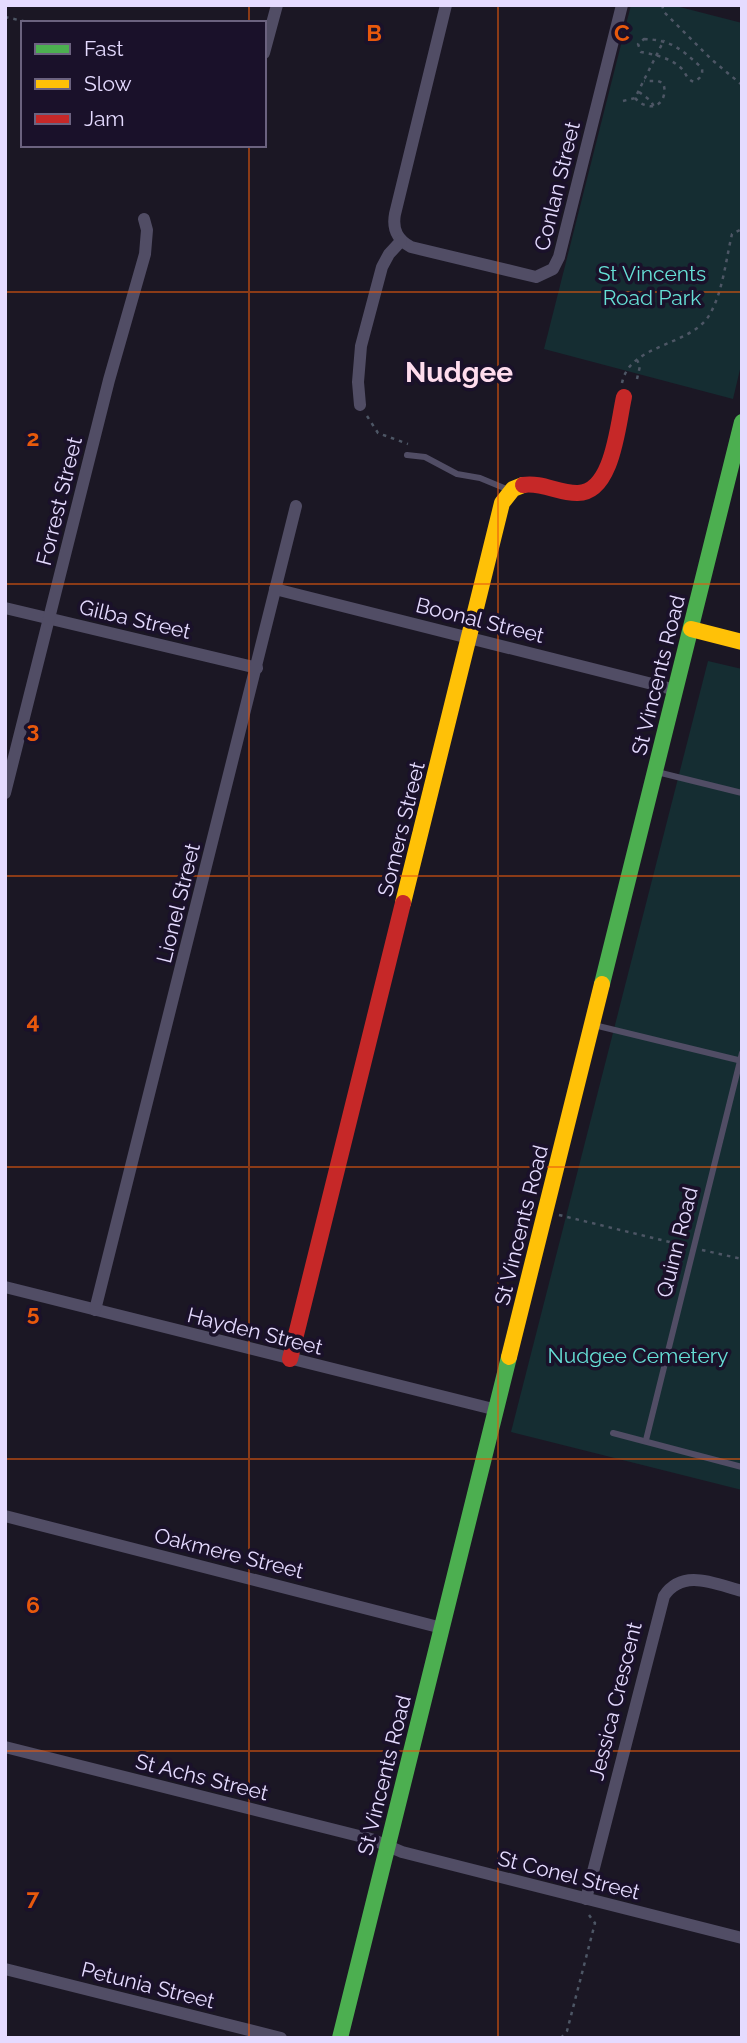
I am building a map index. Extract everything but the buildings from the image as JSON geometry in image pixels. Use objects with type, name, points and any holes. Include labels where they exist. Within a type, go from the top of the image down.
[{"type":"main road","points":[[509,491],[521,483],[578,493],[593,489],[605,472],[624,397]]},
{"type":"main road","name":"St Vincents Road","points":[[340,2038],[742,422]]},
{"type":"main road","name":"Somers Street","points":[[290,1359],[502,503],[509,491]]},
{"type":"main road","points":[[691,629],[742,642]]},
{"type":"street","points":[[266,45],[276,5]]},
{"type":"street","points":[[360,405],[358,382],[361,346],[382,267],[388,254],[401,241],[394,229],[395,215],[446,5]]},
{"type":"street","name":"Conlan Street","points":[[401,241],[417,249],[528,277],[541,276],[553,269],[559,257],[622,5]]},
{"type":"street","name":"Forrest Street","points":[[5,793],[109,380],[145,254],[147,230],[144,219]]},
{"type":"street","name":"Lionel Street","points":[[95,1310],[296,506]]},
{"type":"street","name":"Boonal Street","points":[[275,589],[676,690]]},
{"type":"street","name":"Gilba Street","points":[[5,608],[257,668]]},
{"type":"street","name":"Hayden Street","points":[[5,1287],[497,1410]]},
{"type":"street","name":"Oakmere Street","points":[[5,1516],[442,1628]]},
{"type":"street","name":"Jessica Crescent","points":[[589,1900],[630,1719],[664,1596],[674,1585],[686,1579],[742,1591]]},
{"type":"street","name":"St Achs Street","points":[[5,1747],[371,1839],[388,1846]]},
{"type":"street","name":"St Conel Street","points":[[388,1846],[402,1852],[742,1938]]},
{"type":"street","name":"Petunia Street","points":[[5,1969],[281,2038]]},
{"type":"lane","points":[[407,456],[425,457],[457,474],[480,478],[509,491]]},
{"type":"lane","points":[[655,772],[742,793]]},
{"type":"lane","points":[[592,1025],[741,1061]]},
{"type":"lane","name":"Quinn Road","points":[[646,1440],[742,1053]]},
{"type":"lane","points":[[613,1433],[742,1467]]},
{"type":"path","points":[[662,5],[664,12],[711,59],[742,85]]},
{"type":"path","points":[[5,17],[23,21]]},
{"type":"path","points":[[644,39],[664,40],[702,68],[703,74],[694,82],[688,80],[674,63],[656,55],[641,52],[638,44],[644,39]]},
{"type":"path","points":[[623,102],[635,98],[639,92],[664,40]]},
{"type":"path","points":[[635,98],[654,107],[660,103],[665,89],[663,83],[644,78]]},
{"type":"path","points":[[639,92],[652,101],[654,107]]},
{"type":"path","points":[[624,397],[624,373],[637,360],[692,331],[710,314],[732,234],[742,229]]},
{"type":"path","points":[[637,360],[640,366],[637,379]]},
{"type":"path","points":[[360,405],[379,433],[404,442],[417,452],[418,457]]},
{"type":"path","points":[[546,1212],[742,1259]]},
{"type":"path","points":[[561,2038],[567,2031],[595,1923],[589,1914],[589,1900]]},
{"type":"green space","name":"St Vincents Road Park","points":[[631,5],[672,5],[742,23],[742,361],[733,399],[544,349]]},
{"type":"green space","name":"Nudgee Cemetery","points":[[708,661],[742,669],[742,1490],[511,1432]]},
{"type":"traffic: fast","points":[[602,984],[742,422]]},
{"type":"traffic: fast","points":[[340,2038],[509,1357]]},
{"type":"traffic: slow","points":[[403,903],[502,503],[513,489],[523,485]]},
{"type":"traffic: slow","points":[[691,629],[742,642]]},
{"type":"traffic: slow","points":[[509,1357],[602,984]]},
{"type":"traffic: jam","points":[[523,485],[577,493],[589,490],[599,482],[612,455],[624,397]]},
{"type":"traffic: jam","points":[[290,1359],[403,903]]},
{"type":"district","name":"Nudgee","points":[[459,372]]}]
